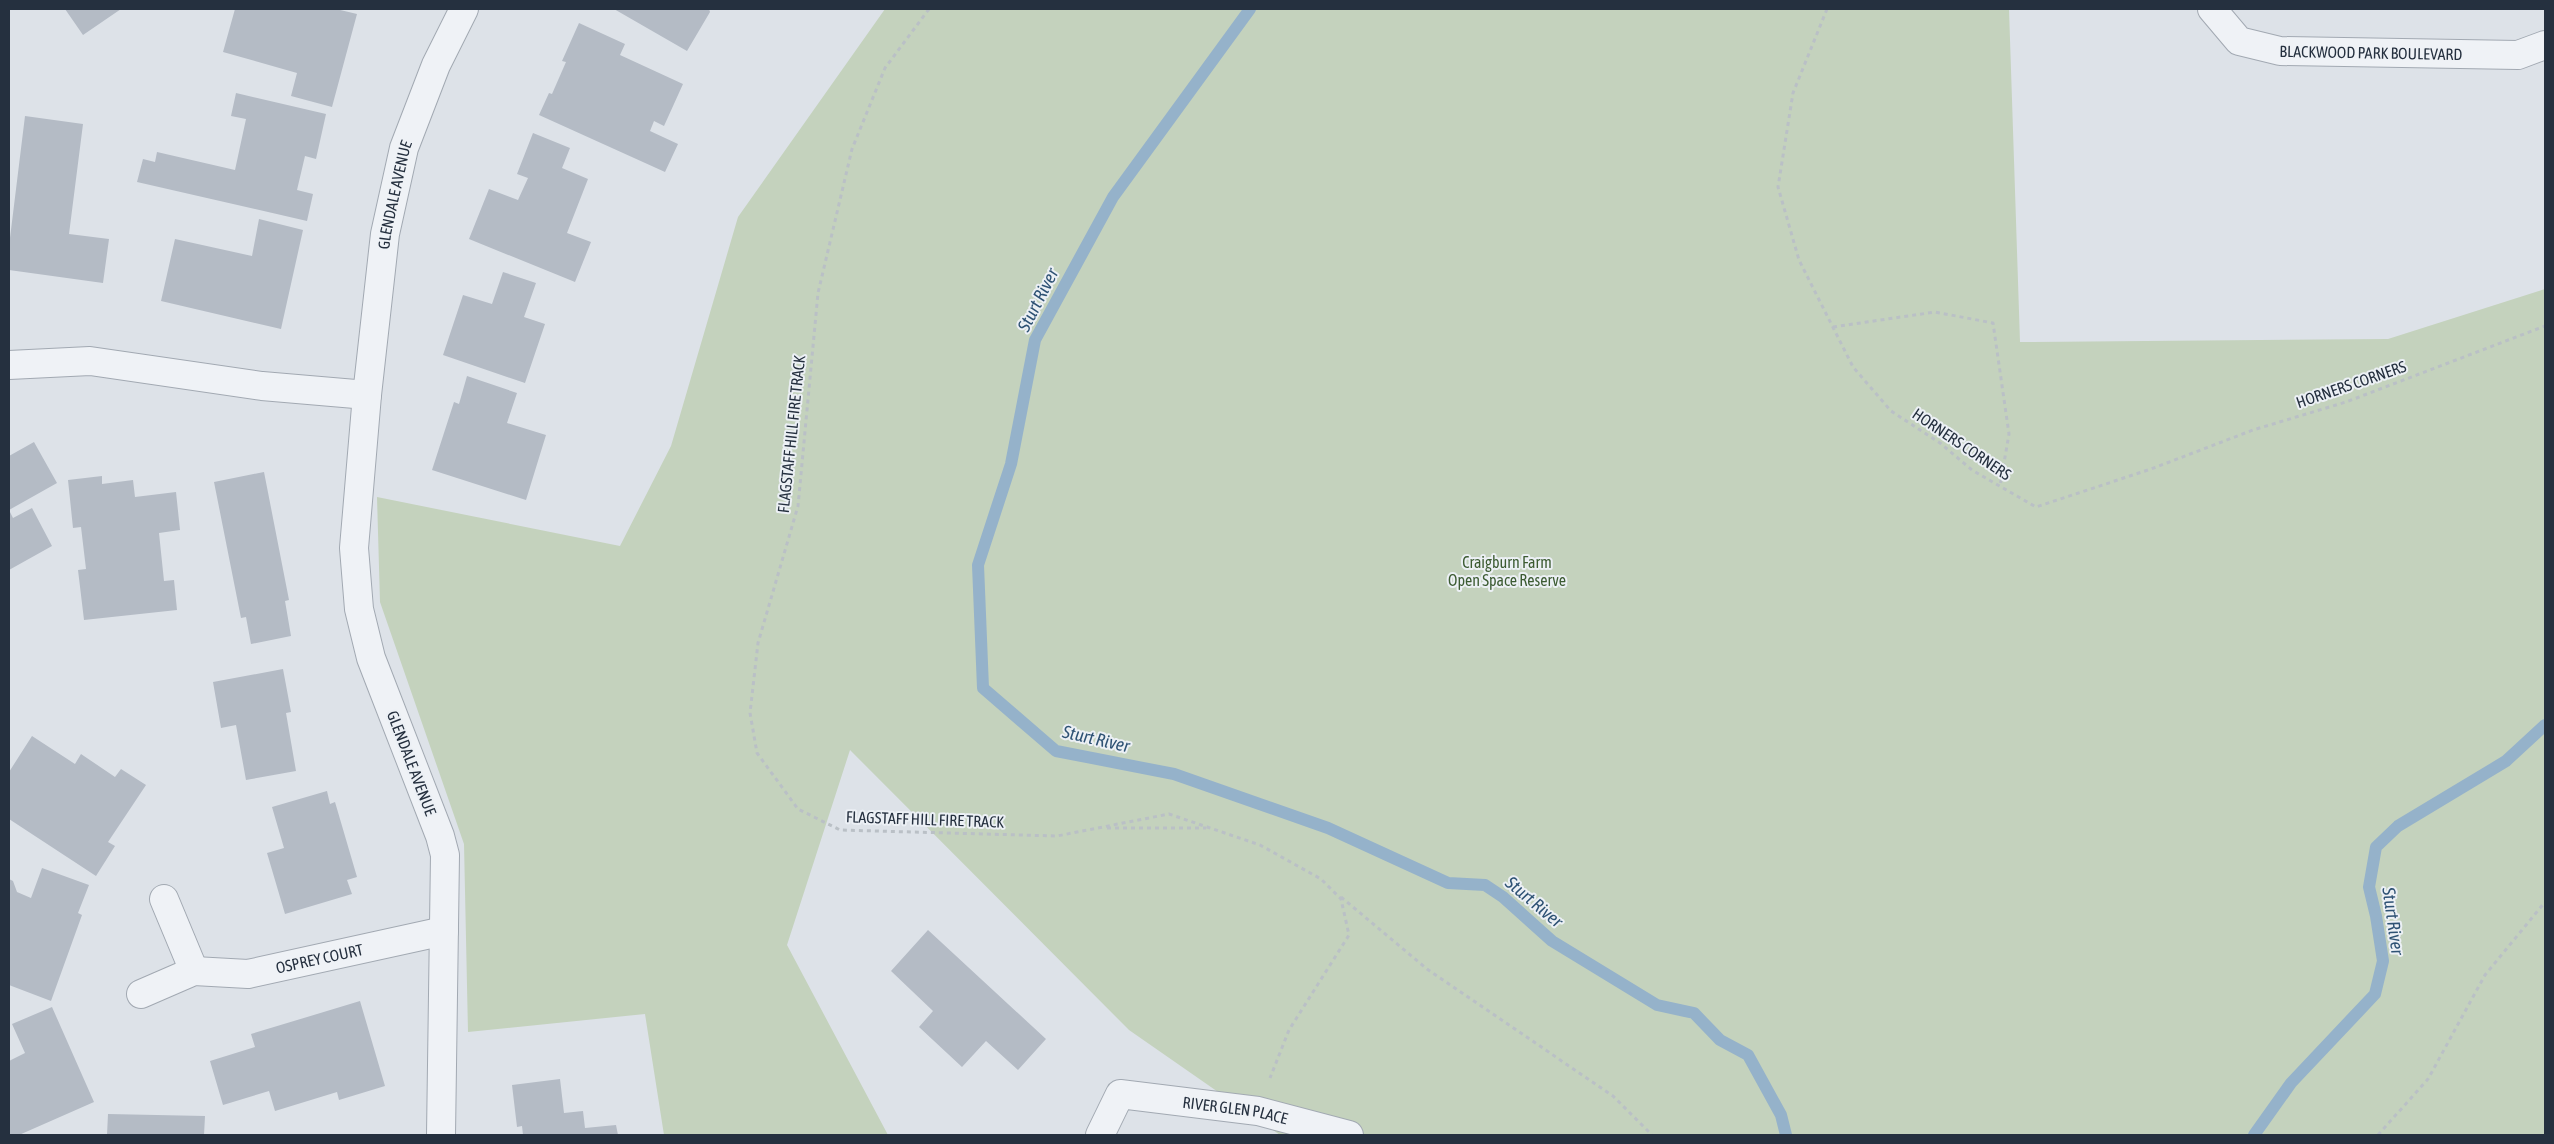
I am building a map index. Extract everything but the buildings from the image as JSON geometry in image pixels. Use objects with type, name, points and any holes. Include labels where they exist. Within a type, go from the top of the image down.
[{"type":"street","name":"GLENDALE AVENUE","points":[[441,1135],[445,855],[440,836],[371,658],[359,609],[354,548],[367,395],[385,234],[404,148],[436,65],[464,9]]},
{"type":"street","name":"BLACKWOOD PARK BOULEVARD","points":[[2212,9],[2239,41],[2280,51],[2518,55],[2545,45]]},
{"type":"street","points":[[9,365],[90,361],[262,386],[367,395]]},
{"type":"street","points":[[164,899],[194,971]]},
{"type":"street","name":"OSPREY COURT","points":[[141,994],[194,971],[248,974],[444,931]]},
{"type":"street","name":"RIVER GLEN PLACE","points":[[1100,1135],[1120,1094],[1258,1111],[1349,1135]]},
{"type":"path","name":"FLAGSTAFF HILL FIRE TRACK","points":[[930,9],[885,68],[852,149],[818,294],[798,506],[758,643],[750,713],[757,753],[798,809],[840,830],[1057,836],[1169,814],[1260,845],[1321,879],[1341,899],[1349,935],[1289,1030],[1258,1111]]},
{"type":"path","name":"HORNERS CORNERS","points":[[1827,9],[1793,93],[1778,187],[1799,260],[1853,366],[1891,411],[1940,444],[1972,470],[2036,507],[2151,469],[2253,430],[2346,402],[2545,326]]},
{"type":"path","points":[[1833,327],[1935,312],[1993,322],[2009,434],[2000,486]]},
{"type":"path","points":[[1099,828],[1204,828],[1255,843],[1313,874],[1427,969],[1613,1096],[1652,1135]]},
{"type":"path","points":[[2378,1135],[2428,1079],[2485,975],[2545,902]]},
{"type":"green space","name":"Craigburn Farm Open Space Reserve","points":[[885,9],[2009,9],[2020,342],[2388,339],[2545,289],[2545,1135],[1280,1135],[1129,1030],[850,750],[787,945],[888,1135],[664,1135],[645,1014],[468,1032],[464,844],[380,602],[377,497],[620,546],[671,446],[738,217]]},
{"type":"waterway","name":"Sturt River","points":[[1250,9],[1113,197],[1035,340],[1011,464],[978,565],[983,688],[1056,751],[1174,774],[1328,828],[1448,883],[1485,885],[1503,897],[1552,941],[1657,1005],[1694,1013],[1720,1040],[1748,1055],[1781,1115],[1786,1135]]},
{"type":"waterway","name":"Sturt River","points":[[2254,1135],[2291,1083],[2375,994],[2383,961],[2369,887],[2376,847],[2398,826],[2506,761],[2545,725]]}]
